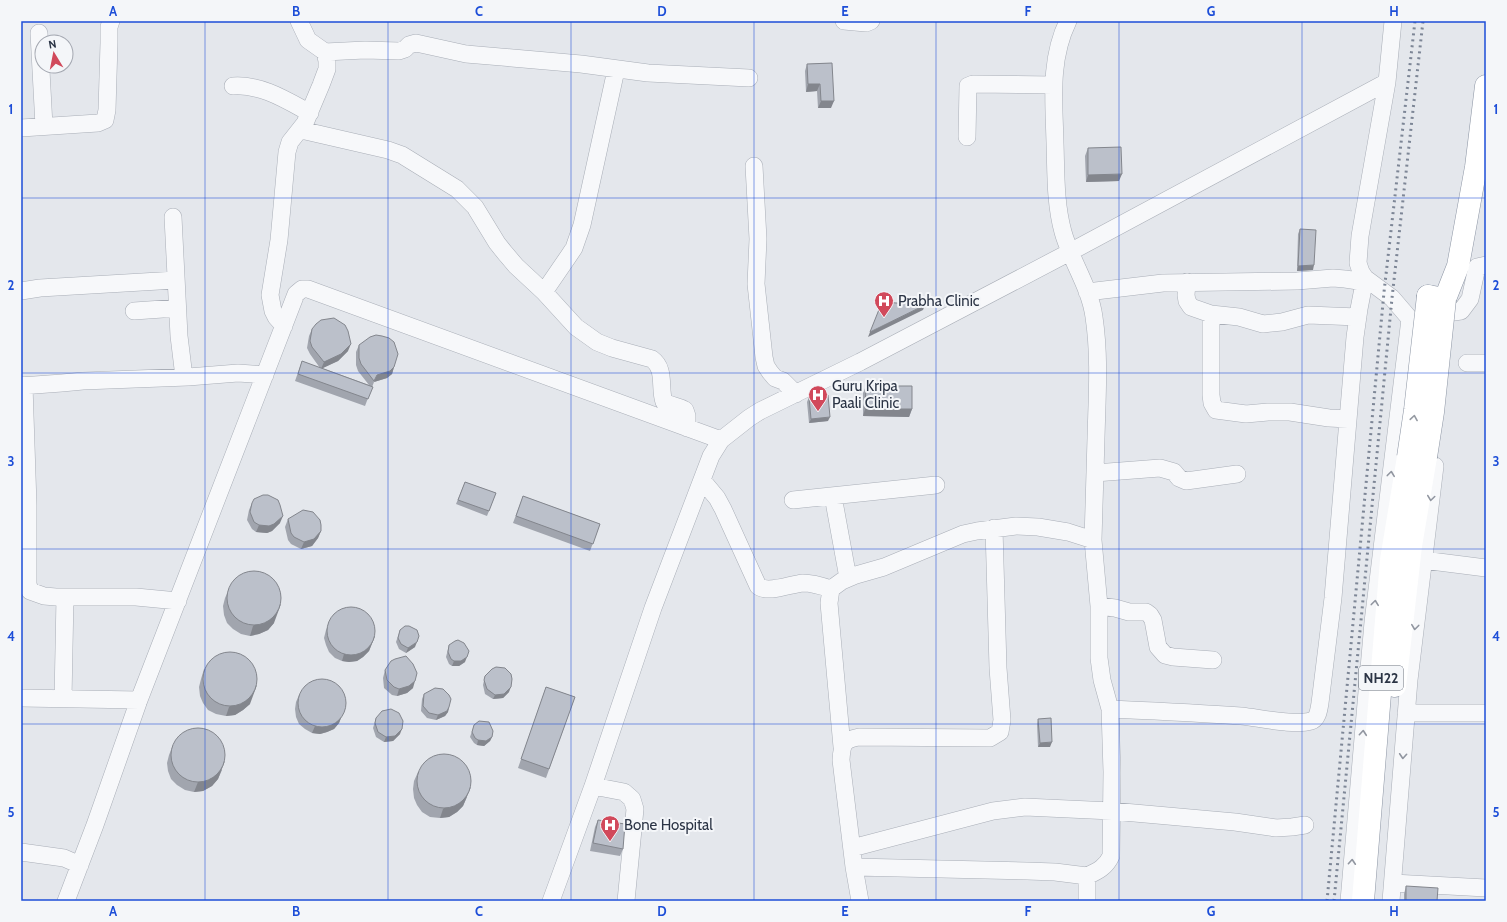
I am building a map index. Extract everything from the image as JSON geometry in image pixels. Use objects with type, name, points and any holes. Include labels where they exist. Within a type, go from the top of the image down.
[{"type":"highway","name":"NH22","points":[[1363,901],[1391,560],[1415,410],[1437,297],[1458,266],[1476,167],[1486,86]]},
{"type":"highway","name":"NH22","points":[[1378,901],[1394,700],[1411,546],[1433,412],[1437,297]]},
{"type":"street","points":[[21,128],[98,123],[105,120],[107,110],[108,42],[111,21]]},
{"type":"street","points":[[299,21],[308,40],[325,52],[365,50],[399,51],[405,49],[409,44],[416,43],[466,54],[581,64],[616,70],[749,78]]},
{"type":"street","points":[[844,21],[866,23],[871,21]]},
{"type":"street","points":[[854,868],[1041,872],[1087,876],[1100,870],[1108,864],[1111,856],[1112,811],[1110,709],[1104,691],[1099,658],[1099,606],[1093,540],[1097,362],[1094,317],[1087,292],[1063,234],[1058,209],[1056,177],[1053,85],[1057,51],[1068,21]]},
{"type":"street","points":[[1391,901],[1408,680],[1442,410],[1446,366],[1431,336],[1410,319],[1392,298],[1365,280],[1358,263],[1358,252],[1387,82],[1393,21]]},
{"type":"street","points":[[39,33],[44,126]]},
{"type":"street","points":[[284,326],[273,311],[270,295],[279,246],[287,152],[290,142],[301,130],[310,113],[327,69],[325,52]]},
{"type":"street","points":[[544,292],[568,257],[582,225],[616,70]]},
{"type":"street","points":[[551,901],[593,786],[653,608],[711,456],[721,440],[749,418],[860,362],[1070,252],[1387,82]]},
{"type":"street","points":[[967,137],[968,86],[973,84],[1053,85]]},
{"type":"street","points":[[233,86],[242,85],[271,93],[310,113]]},
{"type":"street","points":[[301,130],[388,150],[402,155],[457,189],[475,207],[497,243],[516,266],[544,292],[576,327],[597,342],[612,348],[652,359],[657,362],[660,372],[662,397],[664,402],[671,406],[679,407],[685,410],[687,416],[687,428]]},
{"type":"street","points":[[754,166],[758,233],[756,284],[764,357],[766,366],[770,372],[776,378],[783,381],[796,394]]},
{"type":"street","points":[[173,217],[179,336],[184,377]]},
{"type":"street","points":[[1410,319],[1461,311],[1470,299],[1477,267],[1486,265]]},
{"type":"street","points":[[1087,292],[1187,282],[1217,283],[1333,278],[1365,280]]},
{"type":"street","points":[[21,291],[40,288],[176,280]]},
{"type":"street","points":[[1110,709],[1240,716],[1276,721],[1304,722],[1313,721],[1316,717],[1320,703],[1333,598],[1358,317],[1365,280]]},
{"type":"street","points":[[1187,282],[1186,295],[1187,301],[1191,307],[1212,314],[1239,317],[1262,324],[1282,322],[1308,314],[1358,317]]},
{"type":"street","points":[[66,901],[139,700],[296,294],[302,289],[308,289],[721,440]]},
{"type":"street","points":[[134,312],[178,308]]},
{"type":"street","points":[[1212,314],[1211,395],[1212,403],[1216,410],[1246,414],[1281,411],[1329,418],[1348,419]]},
{"type":"street","points":[[1350,901],[1373,622],[1410,319]]},
{"type":"street","points":[[1467,363],[1486,363]]},
{"type":"street","points":[[178,601],[136,597],[44,596],[30,591],[28,584],[24,522],[22,386],[62,384],[83,381],[184,377],[238,373],[265,375]]},
{"type":"street","points":[[1095,473],[1160,468],[1174,472],[1179,478],[1186,481],[1237,474]]},
{"type":"street","points":[[702,480],[717,498],[758,586],[762,589],[808,583],[831,589],[848,578],[884,567],[963,534],[994,528],[1016,526],[1038,527],[1068,532],[1093,540]]},
{"type":"street","points":[[793,500],[936,485]]},
{"type":"street","points":[[833,496],[848,578]]},
{"type":"street","points":[[842,746],[848,739],[859,737],[990,738],[1000,732],[1002,720],[998,668],[994,528]]},
{"type":"street","points":[[1423,560],[1486,568]]},
{"type":"street","points":[[831,589],[829,603],[842,746],[841,760],[854,868],[860,901]]},
{"type":"street","points":[[63,699],[65,597]]},
{"type":"street","points":[[1099,606],[1129,612],[1146,612],[1153,620],[1158,647],[1165,655],[1213,660]]},
{"type":"street","points":[[21,698],[139,700]]},
{"type":"street","points":[[1406,713],[1486,713]]},
{"type":"street","points":[[593,786],[624,792],[632,799],[635,809],[626,901]]},
{"type":"street","points":[[852,848],[993,811],[1025,807],[1112,811],[1235,822],[1276,828],[1305,825]]},
{"type":"street","points":[[21,852],[64,858],[80,865]]},
{"type":"street","points":[[1087,876],[1087,901]]},
{"type":"street","points":[[1393,883],[1486,888]]},
{"type":"building","points":[[832,63],[834,101],[821,101],[820,84],[808,84],[807,64]]},
{"type":"building","points":[[1121,147],[1122,174],[1088,175],[1088,148]]},
{"type":"building","points":[[1300,229],[1316,230],[1314,265],[1298,266]]},
{"type":"building","points":[[882,302],[925,305],[870,332]]},
{"type":"building","points":[[334,318],[345,325],[351,344],[341,354],[324,362],[312,347],[310,341],[312,329],[321,320]]},
{"type":"building","points":[[376,335],[389,338],[394,342],[398,354],[394,367],[390,371],[377,375],[374,381],[361,364],[359,358],[359,345],[370,337]]},
{"type":"building","points":[[302,361],[373,387],[368,399],[298,374]]},
{"type":"building","points":[[866,386],[912,386],[912,409],[865,409]]},
{"type":"building","points":[[828,395],[830,417],[811,419],[809,397]]},
{"type":"building","points":[[465,482],[496,493],[489,511],[458,500]]},
{"type":"building","points":[[263,495],[268,495],[278,500],[283,516],[274,524],[269,526],[259,525],[254,522],[250,512],[254,499]]},
{"type":"building","points":[[523,496],[600,524],[593,544],[516,516]]},
{"type":"building","points":[[303,510],[313,512],[320,520],[321,525],[321,531],[314,539],[304,542],[294,537],[291,533],[288,519]]},
{"type":"building","points":[[249,571],[259,571],[269,575],[277,583],[281,593],[281,603],[277,613],[269,621],[259,625],[249,625],[239,621],[231,613],[227,603],[227,593],[231,583],[239,575]]},
{"type":"building","points":[[351,607],[360,609],[368,614],[373,622],[375,631],[373,640],[368,648],[360,653],[351,655],[342,653],[334,648],[329,640],[327,631],[329,622],[334,614],[342,609]]},
{"type":"building","points":[[405,626],[409,626],[417,630],[419,636],[417,642],[408,648],[401,644],[398,638],[400,630]]},
{"type":"building","points":[[458,640],[464,643],[469,651],[467,657],[461,661],[454,661],[451,659],[448,652],[449,645]]},
{"type":"building","points":[[225,652],[235,652],[245,656],[253,664],[257,674],[257,684],[253,694],[245,702],[235,706],[225,706],[215,702],[207,694],[203,684],[203,674],[207,664],[215,656]]},
{"type":"building","points":[[406,656],[413,664],[417,673],[415,681],[409,686],[399,689],[394,687],[387,680],[385,670],[391,661]]},
{"type":"building","points":[[496,667],[505,668],[511,674],[511,687],[504,694],[495,695],[487,689],[484,680],[485,676]]},
{"type":"building","points":[[322,679],[331,681],[339,686],[344,694],[346,703],[344,712],[339,720],[331,725],[322,727],[313,725],[305,720],[300,712],[298,703],[300,694],[305,686],[313,681]]},
{"type":"building","points":[[546,687],[575,697],[549,769],[521,759]]},
{"type":"building","points":[[435,688],[443,689],[451,699],[447,711],[438,715],[429,713],[423,706],[424,694]]},
{"type":"building","points":[[391,709],[399,713],[403,721],[402,729],[395,736],[386,737],[378,732],[375,723],[376,718],[382,711]]},
{"type":"building","points":[[1051,718],[1052,742],[1040,743],[1038,719]]},
{"type":"building","points":[[479,721],[489,722],[493,731],[492,737],[486,741],[478,740],[472,732],[474,725]]},
{"type":"building","points":[[193,728],[203,728],[213,732],[221,740],[225,750],[225,760],[221,770],[213,778],[203,782],[193,782],[183,778],[175,770],[171,760],[171,750],[175,740],[183,732]]},
{"type":"building","points":[[439,754],[449,754],[459,758],[467,766],[471,776],[471,786],[467,796],[459,804],[449,808],[439,808],[429,804],[421,796],[417,786],[417,776],[421,766],[429,758]]},
{"type":"building","points":[[598,820],[625,824],[623,849],[593,843]]},
{"type":"building","points":[[1406,886],[1438,888],[1437,901],[1406,901]]},
{"type":"railway","points":[[1327,901],[1384,292],[1415,21]]},
{"type":"railway","points":[[1334,901],[1392,298],[1423,21]]},
{"type":"place","name":"Prabha Clinic","points":[[884,318]]},
{"type":"place","name":"Guru Kripa Paali Clinic","points":[[818,412]]},
{"type":"place","name":"Bone Hospital","points":[[610,842]]}]
